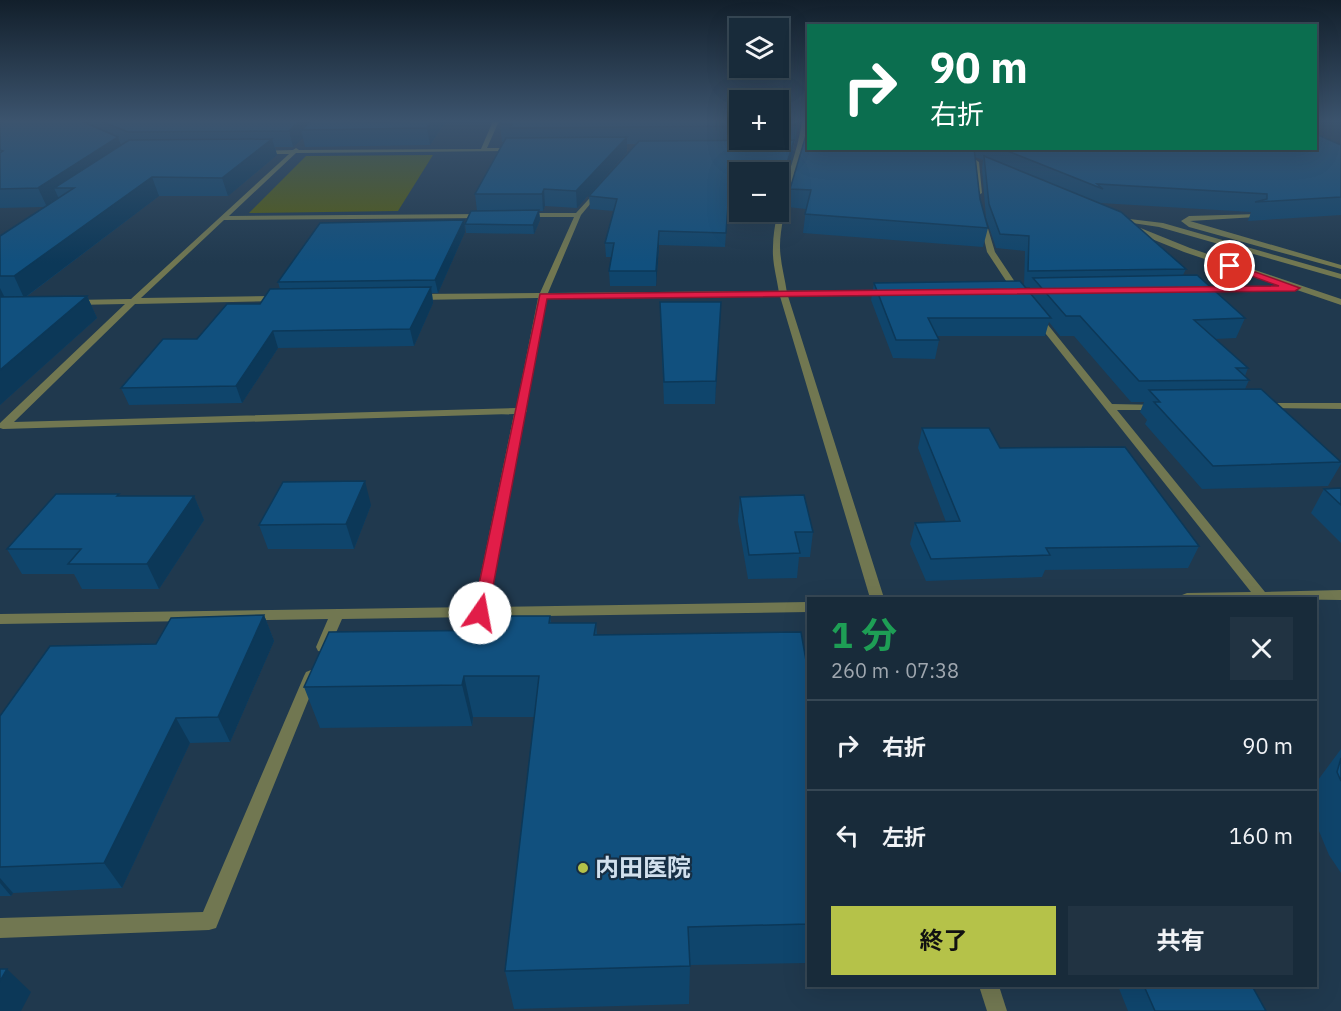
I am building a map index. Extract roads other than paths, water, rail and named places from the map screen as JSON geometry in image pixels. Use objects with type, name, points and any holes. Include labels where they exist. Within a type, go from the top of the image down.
[{"type":"street","points":[[2,427],[133,301],[277,168]]},
{"type":"street","points":[[798,168],[782,209],[776,245],[783,293],[877,597]]},
{"type":"street","points":[[977,168],[981,218],[991,252],[1016,290],[1025,295]]},
{"type":"street","points":[[480,613],[522,411],[543,296],[578,215],[607,182]]},
{"type":"street","points":[[519,215],[578,215]]},
{"type":"street","points":[[1256,215],[1185,220],[1192,225],[1341,267]]},
{"type":"street","points":[[224,218],[495,216]]},
{"type":"street","points":[[1341,277],[1160,225],[1114,220],[1187,250],[1341,302]]},
{"type":"street","points":[[1190,289],[1295,288]]},
{"type":"street","points":[[1004,291],[1016,290]]},
{"type":"street","points":[[402,298],[899,292]]},
{"type":"street","points":[[66,302],[285,299]]},
{"type":"street","points":[[1030,308],[1262,597],[1341,595]]},
{"type":"street","points":[[1108,407],[1166,406]]},
{"type":"street","points":[[1248,406],[1341,406]]},
{"type":"street","points":[[2,427],[522,411]]},
{"type":"street","points":[[0,619],[807,607]]},
{"type":"street","points":[[0,928],[209,921],[337,614]]},
{"type":"street","points":[[989,987],[997,1011]]},
{"type":"place","name":"内田医院","points":[[583,868]]}]
